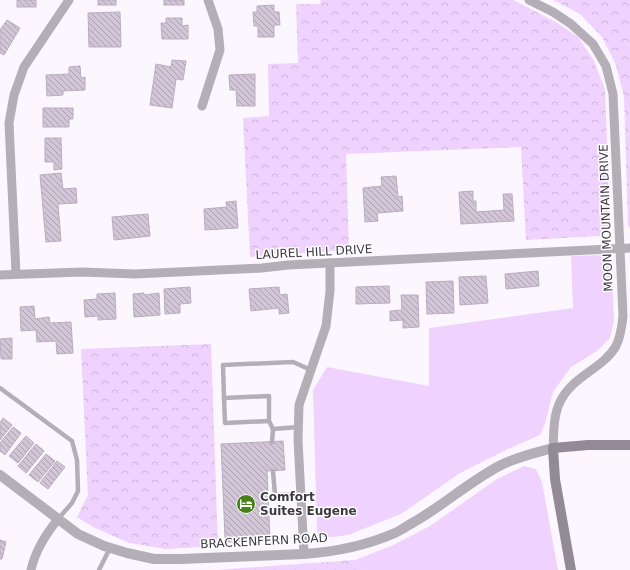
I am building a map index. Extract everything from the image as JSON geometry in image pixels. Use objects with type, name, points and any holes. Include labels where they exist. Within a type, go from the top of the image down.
[{"type":"main road","points":[[571,570],[555,479],[553,448],[588,445],[630,445]]},
{"type":"street","points":[[16,274],[4,123],[24,67],[69,0]]},
{"type":"street","points":[[202,106],[220,50],[218,29],[208,0]]},
{"type":"street","name":"MOON MOUNTAIN DRIVE","points":[[529,0],[553,12],[571,24],[592,44],[606,66],[613,94],[623,316],[621,331],[616,346],[605,359],[570,386],[559,403],[554,422],[553,448]]},
{"type":"street","name":"LAUREL HILL DRIVE","points":[[0,275],[82,272],[135,274],[630,248]]},
{"type":"street","points":[[304,554],[299,405],[326,326],[330,291],[330,263]]},
{"type":"street","name":"BRACKENFERN ROAD","points":[[0,475],[78,534],[127,554],[154,559],[180,559],[304,554],[345,548],[396,532],[430,513],[470,484],[502,465],[527,455],[553,448]]},
{"type":"street","points":[[31,570],[33,561],[46,535],[58,519]]},
{"type":"lane","points":[[270,422],[225,423],[223,365],[293,362],[311,370]]},
{"type":"lane","points":[[0,388],[72,441],[77,460],[78,491],[72,503],[58,519]]},
{"type":"lane","points":[[224,398],[269,396],[270,422],[273,429],[272,442]]},
{"type":"lane","points":[[273,429],[299,427]]},
{"type":"lane","points":[[273,471],[275,495],[301,494]]},
{"type":"lane","points":[[99,570],[110,548]]},
{"type":"green space","points":[[321,0],[513,0],[556,22],[578,37],[594,61],[605,89],[610,228],[600,236],[526,240],[521,147],[346,154],[349,250],[250,257],[243,118],[269,116],[268,64],[298,63],[296,4],[320,4]]},
{"type":"green space","points":[[553,0],[630,0],[630,228],[628,225],[624,97],[616,65],[602,37],[580,14]]},
{"type":"green space","points":[[602,255],[612,262],[614,321],[610,338],[597,351],[571,367],[553,392],[545,424],[540,435],[460,473],[401,514],[348,535],[325,538],[317,533],[313,390],[327,367],[429,386],[429,328],[573,308],[571,256]]},
{"type":"green space","points":[[211,344],[218,546],[166,549],[129,543],[93,527],[77,517],[88,495],[81,349]]},
{"type":"green space","points":[[524,466],[536,469],[542,482],[558,570],[364,570],[355,560],[391,546],[430,526],[497,479]]},
{"type":"green space","points":[[355,560],[364,570],[216,570]]},
{"type":"building","points":[[17,0],[36,0],[36,7],[17,7]]},
{"type":"building","points":[[98,0],[116,0],[116,5],[98,5]]},
{"type":"building","points":[[164,0],[184,0],[184,5],[164,5]]},
{"type":"building","points":[[274,5],[274,12],[279,12],[280,25],[274,25],[274,37],[258,37],[258,26],[254,26],[253,12],[257,12],[257,6]]},
{"type":"building","points":[[120,12],[121,47],[89,47],[88,13]]},
{"type":"building","points":[[166,18],[182,18],[182,26],[188,25],[188,39],[162,39],[161,23],[166,23]]},
{"type":"building","points":[[7,20],[20,28],[4,55],[0,53],[0,30]]},
{"type":"building","points":[[172,60],[186,61],[183,80],[176,79],[172,108],[150,105],[156,64],[171,67]]},
{"type":"building","points":[[80,66],[81,78],[85,77],[85,90],[63,91],[63,95],[47,96],[46,75],[69,74],[69,67]]},
{"type":"building","points":[[255,74],[255,106],[237,106],[236,90],[230,90],[229,75]]},
{"type":"building","points":[[43,108],[73,108],[73,119],[69,119],[69,127],[43,127]]},
{"type":"building","points":[[45,138],[61,138],[62,169],[54,170],[54,162],[45,162]]},
{"type":"building","points":[[61,173],[63,189],[76,188],[77,203],[58,204],[61,241],[46,242],[40,175]]},
{"type":"building","points":[[396,176],[398,197],[402,196],[403,211],[377,213],[378,221],[365,222],[363,188],[382,186],[381,177]]},
{"type":"building","points":[[473,191],[473,201],[476,201],[476,212],[504,210],[503,194],[512,194],[514,221],[461,224],[459,192]]},
{"type":"building","points":[[236,201],[238,228],[205,230],[204,209],[227,207],[226,202]]},
{"type":"building","points":[[148,214],[150,236],[114,240],[112,217]]},
{"type":"building","points":[[538,271],[539,286],[506,289],[505,274]]},
{"type":"building","points":[[486,276],[488,303],[460,305],[459,277]]},
{"type":"building","points":[[453,281],[454,313],[427,314],[426,282]]},
{"type":"building","points":[[389,286],[390,303],[356,304],[356,287]]},
{"type":"building","points":[[190,287],[191,303],[180,304],[180,313],[165,314],[164,289]]},
{"type":"building","points":[[279,287],[280,295],[287,294],[289,313],[279,314],[279,308],[251,311],[249,289]]},
{"type":"building","points":[[115,293],[116,319],[98,320],[98,316],[85,317],[84,300],[97,299],[97,294]]},
{"type":"building","points":[[144,293],[144,295],[159,293],[160,315],[134,317],[133,294]]},
{"type":"building","points":[[401,295],[418,295],[419,327],[403,328],[403,320],[390,321],[390,311],[402,310]]},
{"type":"building","points":[[34,306],[35,319],[49,317],[50,323],[71,322],[73,353],[57,354],[56,341],[37,342],[36,330],[21,331],[20,307]]},
{"type":"building","points":[[12,338],[12,359],[1,359],[0,339]]},
{"type":"building","points":[[3,418],[12,425],[0,440],[0,423]]},
{"type":"building","points":[[13,427],[21,433],[5,455],[0,451],[0,443]]},
{"type":"building","points":[[26,436],[34,443],[18,463],[9,456]]},
{"type":"building","name":"Comfort Suites Eugene","points":[[283,441],[285,470],[267,471],[270,540],[227,542],[225,537],[221,444]]},
{"type":"building","points":[[36,444],[44,451],[26,473],[18,466]]},
{"type":"building","points":[[46,454],[55,461],[38,482],[29,475]]},
{"type":"building","points":[[57,461],[65,467],[48,489],[40,483]]},
{"type":"building","points":[[0,540],[6,542],[2,559],[0,559]]},
{"type":"place","name":"Comfort Suites Eugene","points":[[246,504]]}]
